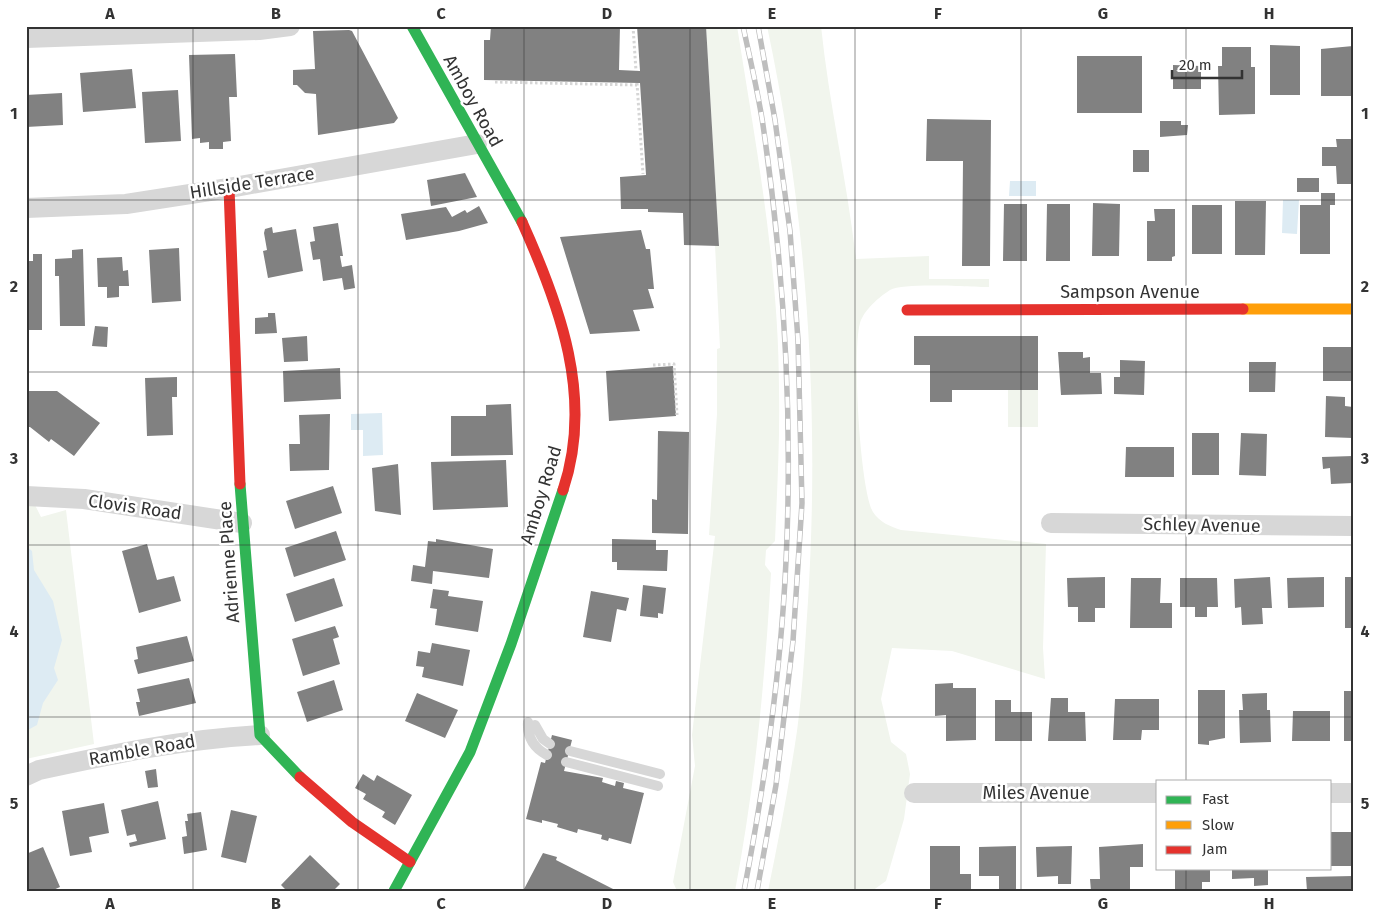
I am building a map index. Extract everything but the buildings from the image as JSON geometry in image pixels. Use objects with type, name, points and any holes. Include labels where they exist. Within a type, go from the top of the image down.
[{"type":"street","points":[[26,38],[259,30],[290,26]]},
{"type":"street","name":"Amboy Road","points":[[394,891],[456,779],[476,737],[511,644],[567,479],[574,456],[577,432],[575,390],[562,326],[541,265],[521,220],[476,144],[412,26]]},
{"type":"street","name":"Hillside Terrace","points":[[26,208],[126,204],[229,188],[476,144]]},
{"type":"street","name":"Adrienne Place","points":[[229,188],[242,523],[260,735]]},
{"type":"street","name":"Sampson Avenue","points":[[906,310],[1353,309]]},
{"type":"street","name":"Clovis Road","points":[[26,496],[84,499],[242,523]]},
{"type":"street","name":"Schley Avenue","points":[[1051,523],[1353,526]]},
{"type":"street","points":[[260,735],[304,781],[352,822],[410,862]]},
{"type":"street","name":"Ramble Road","points":[[26,776],[39,770],[156,746],[206,738],[260,735]]},
{"type":"street","name":"Miles Avenue","points":[[914,793],[1156,793]]},
{"type":"street","points":[[1332,793],[1353,793]]},
{"type":"lane","points":[[547,755],[539,751],[530,738],[532,724],[543,739],[550,744]]},
{"type":"lane","points":[[570,750],[660,774]]},
{"type":"lane","points":[[566,762],[658,786]]},
{"type":"path","points":[[633,26],[636,71]]},
{"type":"path","points":[[495,82],[637,84],[643,174]]},
{"type":"path","points":[[653,365],[674,364],[677,415]]},
{"type":"shaded area","points":[[706,26],[737,26],[759,162],[771,253],[778,345],[778,466],[775,541],[766,550],[765,565],[771,573],[758,733],[735,891],[677,891],[673,882],[695,766],[692,735],[715,536],[709,535],[717,414],[717,349],[720,348],[715,245],[719,245]]},
{"type":"shaded area","points":[[767,26],[821,26],[856,259],[929,256],[929,279],[989,279],[989,287],[909,286],[890,290],[868,309],[862,318],[858,338],[857,389],[864,477],[868,499],[873,512],[889,526],[901,530],[1046,544],[1043,648],[1045,679],[952,651],[892,648],[881,699],[891,742],[906,754],[910,774],[904,819],[886,881],[872,891],[768,891],[791,771],[801,699],[808,601],[812,457],[811,384],[801,240],[781,97]]},
{"type":"shaded area","points":[[1010,181],[1036,181],[1036,196],[1009,196]]},
{"type":"shaded area","points":[[1283,200],[1299,200],[1297,234],[1282,233]]},
{"type":"shaded area","points":[[1008,390],[1038,390],[1038,427],[1008,427]]},
{"type":"shaded area","points":[[382,413],[383,455],[363,456],[363,430],[351,430],[351,414]]},
{"type":"shaded area","points":[[26,505],[35,505],[41,517],[66,510],[94,744],[26,759]]},
{"type":"shaded area","points":[[26,546],[32,551],[34,570],[53,601],[62,640],[54,668],[58,680],[43,703],[37,725],[26,731]]},
{"type":"railway","points":[[743,26],[763,125],[776,233],[785,342],[788,452],[784,602],[776,685],[759,809],[744,891]]},
{"type":"railway","points":[[757,891],[776,785],[793,641],[802,503],[798,340],[790,231],[775,120],[758,26]]},
{"type":"traffic: fast","points":[[412,26],[522,222]]},
{"type":"traffic: fast","points":[[240,484],[260,735],[300,777]]},
{"type":"traffic: fast","points":[[394,891],[470,752],[511,644],[563,490]]},
{"type":"traffic: slow","points":[[1243,309],[1353,309]]},
{"type":"traffic: jam","points":[[229,188],[240,484]]},
{"type":"traffic: jam","points":[[522,222],[549,286],[560,319],[574,387],[575,421],[572,456],[563,490]]},
{"type":"traffic: jam","points":[[907,310],[1243,309]]},
{"type":"traffic: jam","points":[[300,777],[352,822],[410,862]]}]
